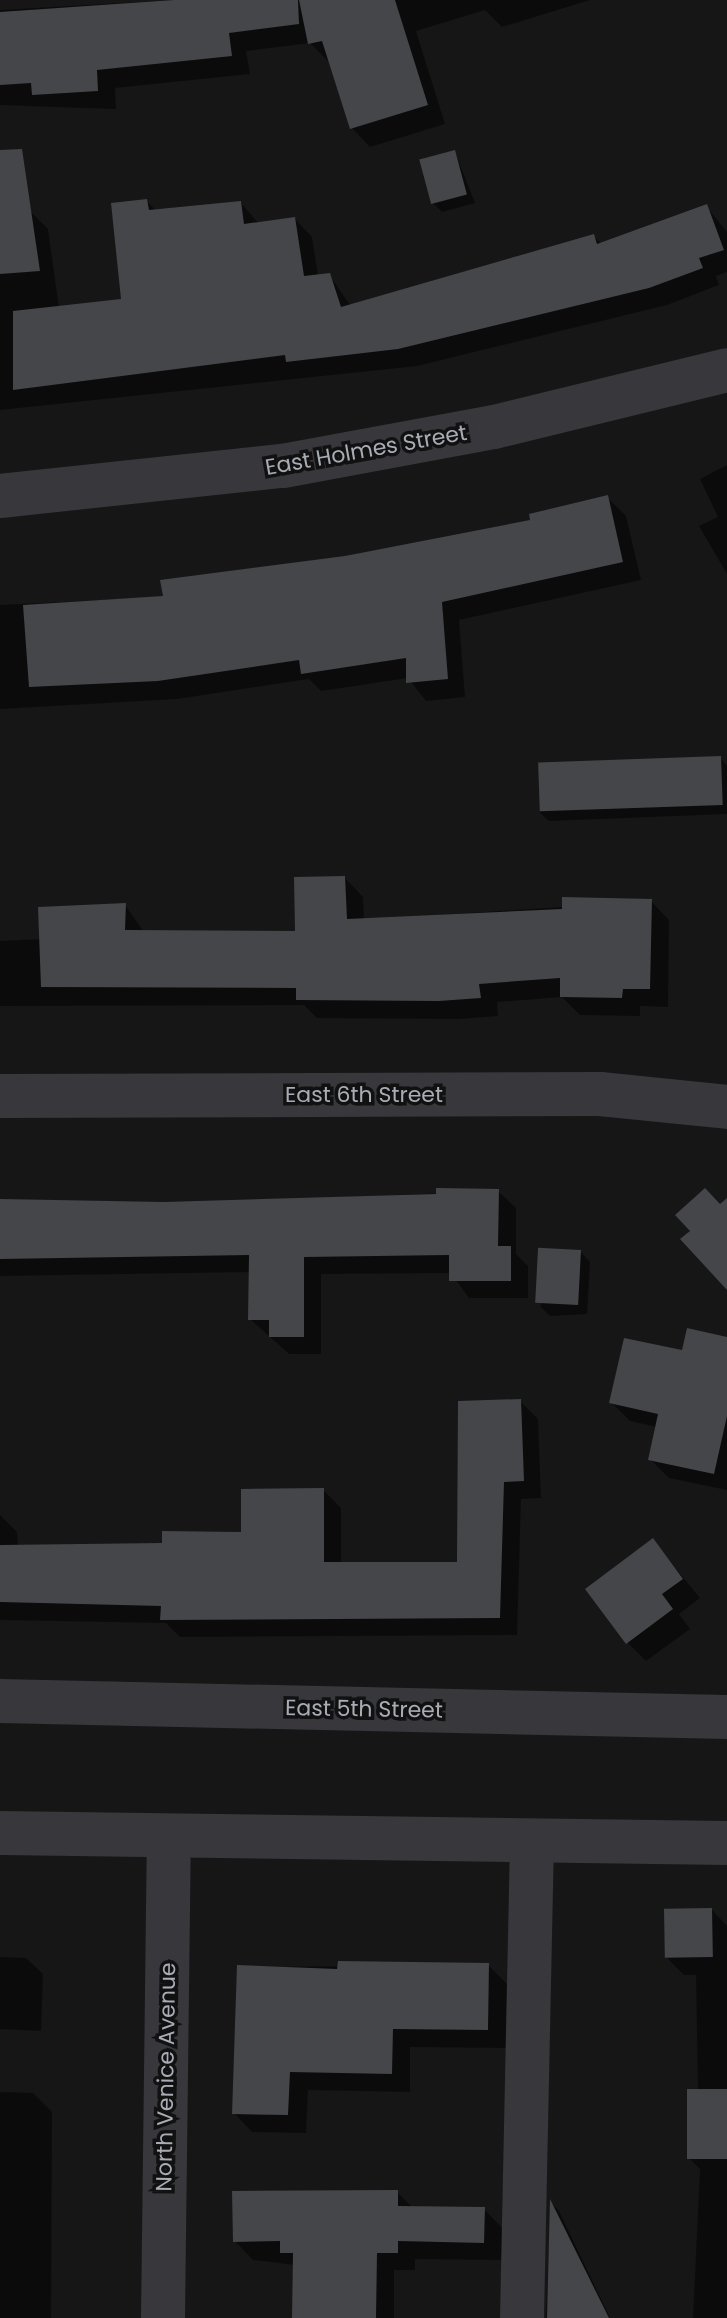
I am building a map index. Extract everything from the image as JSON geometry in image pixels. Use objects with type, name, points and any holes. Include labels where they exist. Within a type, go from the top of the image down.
[{"type":"street","name":"East Holmes Street","points":[[0,496],[283,466],[494,427],[727,370]]},
{"type":"street","name":"East 6th Street","points":[[0,1096],[600,1094],[727,1107]]},
{"type":"street","name":"East 5th Street","points":[[0,1701],[727,1717]]},
{"type":"street","points":[[0,1833],[727,1843]]},
{"type":"street","name":"North Venice Avenue","points":[[163,2318],[169,1836]]},
{"type":"street","points":[[522,2318],[532,1841]]},
{"type":"building","points":[[174,0],[298,0],[299,24],[229,33],[232,56],[97,70],[98,91],[32,95],[31,83],[0,85],[0,12]]},
{"type":"building","points":[[299,0],[395,0],[428,105],[350,129],[322,41],[308,44]]},
{"type":"building","points":[[22,149],[40,271],[0,274],[0,150]]},
{"type":"building","points":[[455,150],[467,194],[431,204],[419,160]]},
{"type":"building","points":[[147,199],[149,210],[241,201],[244,224],[295,217],[304,276],[330,273],[341,307],[594,234],[597,244],[707,204],[724,250],[699,258],[703,268],[649,288],[398,349],[286,362],[285,355],[13,390],[13,311],[121,299],[111,203]]},
{"type":"building","points":[[608,495],[623,562],[442,602],[448,679],[406,683],[406,658],[301,674],[299,660],[158,681],[29,687],[23,605],[163,596],[160,580],[345,556],[530,520],[529,514]]},
{"type":"building","points":[[721,756],[723,805],[540,811],[538,762]]},
{"type":"building","points":[[345,876],[347,919],[562,909],[562,897],[652,899],[650,989],[623,989],[622,998],[560,997],[560,978],[479,984],[481,998],[439,1001],[296,1000],[296,988],[41,987],[38,907],[126,903],[125,930],[295,931],[294,877]]},
{"type":"building","points":[[436,1188],[499,1189],[498,1246],[511,1246],[511,1281],[449,1281],[449,1255],[304,1257],[304,1337],[269,1337],[269,1320],[248,1320],[249,1255],[0,1259],[0,1199],[164,1202],[436,1194]]},
{"type":"building","points":[[705,1188],[720,1204],[727,1198],[727,1290],[680,1239],[690,1231],[675,1215]]},
{"type":"building","points":[[538,1248],[581,1250],[578,1305],[535,1303]]},
{"type":"building","points":[[687,1328],[727,1337],[727,1416],[714,1474],[648,1460],[658,1414],[609,1403],[624,1338],[682,1350]]},
{"type":"building","points":[[521,1399],[524,1481],[504,1482],[500,1618],[160,1620],[161,1606],[0,1602],[0,1545],[162,1543],[162,1531],[241,1532],[241,1489],[324,1488],[324,1562],[457,1562],[458,1401]]},
{"type":"building","points":[[653,1538],[683,1579],[662,1594],[673,1609],[626,1644],[585,1589]]},
{"type":"building","points":[[712,1908],[713,1957],[665,1958],[664,1909]]},
{"type":"building","points":[[338,1961],[489,1963],[488,2030],[393,2029],[392,2074],[290,2072],[288,2115],[232,2114],[237,1965],[337,1969]]},
{"type":"building","points":[[687,2089],[727,2089],[727,2159],[687,2159]]},
{"type":"building","points":[[398,2190],[398,2206],[485,2207],[484,2243],[398,2241],[398,2253],[377,2253],[376,2318],[292,2318],[293,2253],[280,2253],[280,2241],[233,2242],[232,2191]]},
{"type":"building","points":[[550,2199],[609,2318],[547,2318]]}]
